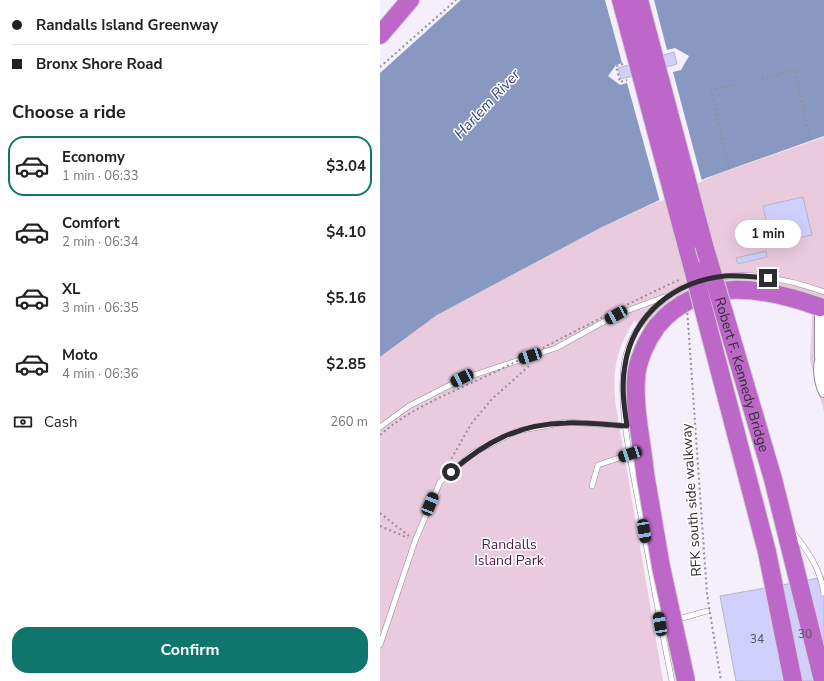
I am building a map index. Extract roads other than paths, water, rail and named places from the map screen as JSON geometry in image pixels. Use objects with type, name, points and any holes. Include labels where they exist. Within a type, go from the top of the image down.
[{"type":"highway","points":[[380,34],[399,0]]},
{"type":"highway","points":[[380,34],[410,0]]},
{"type":"highway","name":"Robert F. Kennedy Bridge","points":[[621,0],[767,552],[793,681]]},
{"type":"highway","name":"Robert F. Kennedy Bridge","points":[[639,0],[704,245],[784,521],[820,655],[823,681]]},
{"type":"highway","points":[[686,681],[661,567],[645,473],[636,379],[638,367],[645,347],[663,320],[689,300],[704,294],[721,290],[740,290],[779,294],[823,303]]},
{"type":"street","points":[[823,303],[822,355],[819,376],[824,392]]},
{"type":"lane","points":[[380,427],[409,406],[462,378],[544,351],[576,338],[616,315],[669,295],[692,284],[724,276],[782,279],[823,303]]},
{"type":"lane","points":[[669,295],[639,326],[627,353],[623,378],[630,454],[660,624],[672,681]]},
{"type":"lane","points":[[380,645],[415,541],[440,482],[473,453],[516,431],[566,422],[627,426]]},
{"type":"lane","points":[[592,486],[598,465],[630,454]]},
{"type":"lane","points":[[784,521],[816,565],[824,593]]},
{"type":"lane","points":[[660,624],[707,611]]},
{"type":"water","name":"Harlem River","points":[[461,0],[824,0],[824,136],[706,178],[600,228],[437,315],[380,357],[380,73]]},
{"type":"park label","name":"Randalls Island Park","points":[[509,552]]}]
